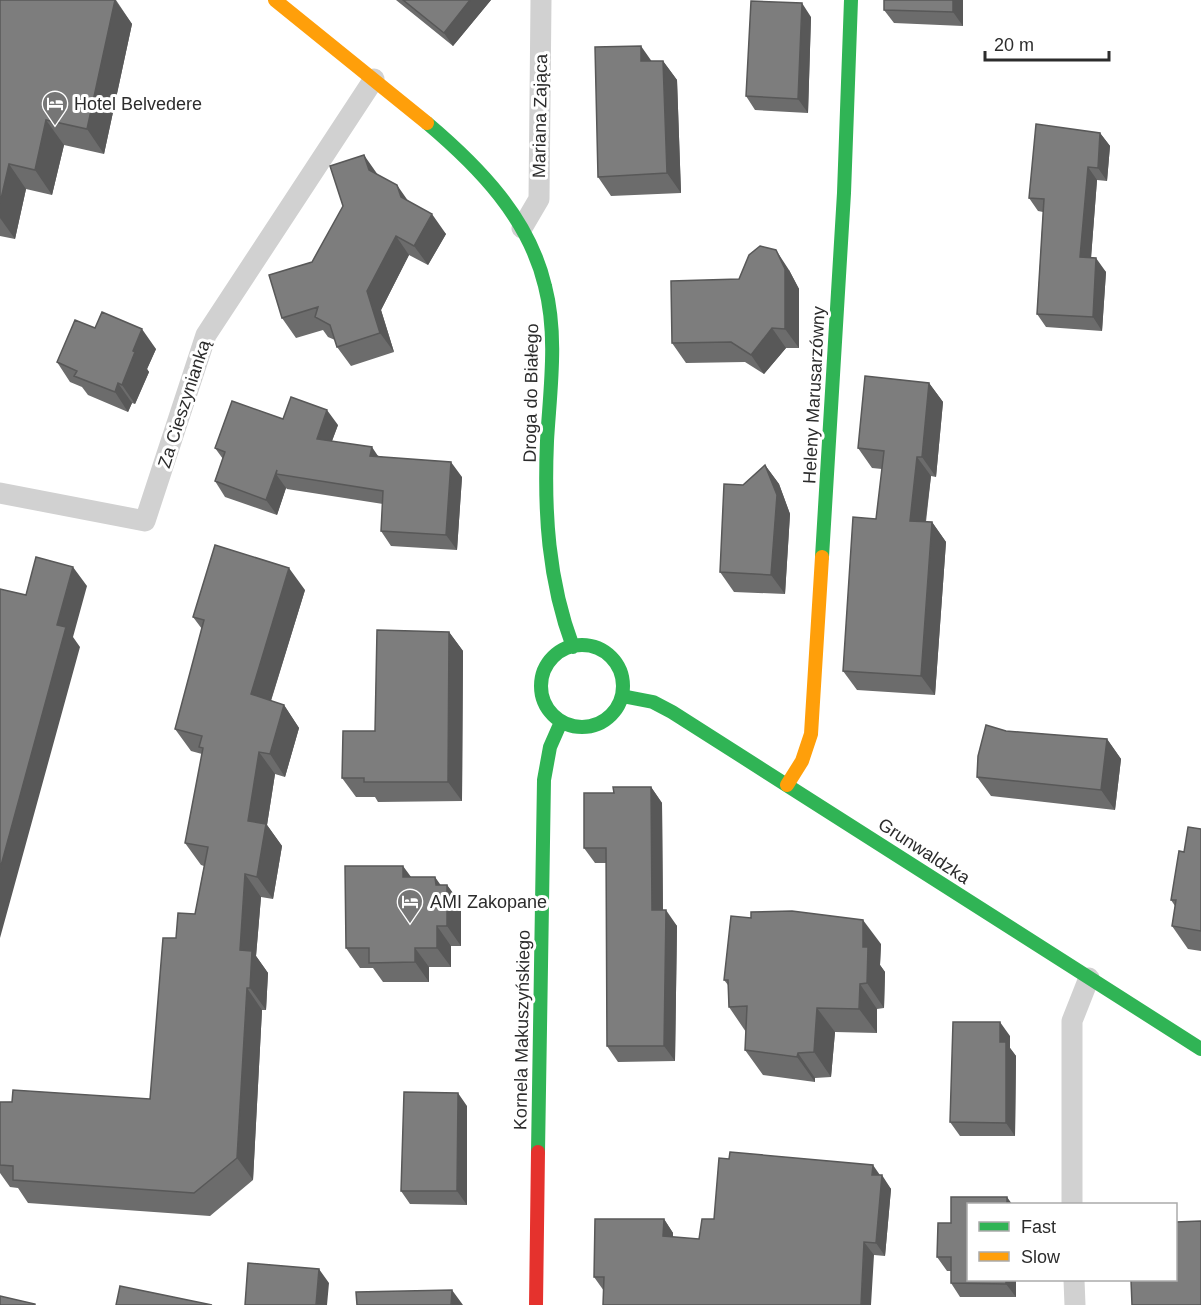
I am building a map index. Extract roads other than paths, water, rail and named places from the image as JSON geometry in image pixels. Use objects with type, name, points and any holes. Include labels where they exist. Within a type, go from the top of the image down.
[{"type":"street","name":"Droga do Białego","points":[[275,0],[468,157],[505,202],[522,228],[545,284],[550,312],[552,338],[547,434],[549,560],[555,591],[573,647]]},
{"type":"street","name":"Heleny Marusarzówny","points":[[787,785],[802,761],[811,734],[843,205],[851,0]]},
{"type":"street","points":[[588,646],[608,656],[621,674],[622,696],[614,712],[598,724],[579,727],[561,722],[553,716],[543,699],[544,670],[556,655],[573,647],[588,646]]},
{"type":"street","name":"Grunwaldzka","points":[[622,696],[653,702],[672,712],[1201,1049]]},
{"type":"street","name":"Kornela Makuszyńskiego","points":[[536,1305],[543,800],[548,755],[561,722]]},
{"type":"lane","name":"Mariana Zająca","points":[[522,228],[539,199],[541,0]]},
{"type":"lane","name":"Za Cieszynianką","points":[[0,493],[145,521],[206,335],[374,79]]},
{"type":"lane","points":[[1072,1203],[1072,1021],[1089,978]]},
{"type":"lane","points":[[1074,1281],[1075,1305]]},
{"type":"place","name":"Hotel Belvedere","points":[[55,127]]},
{"type":"place","name":"AMI Zakopane","points":[[410,925]]}]
